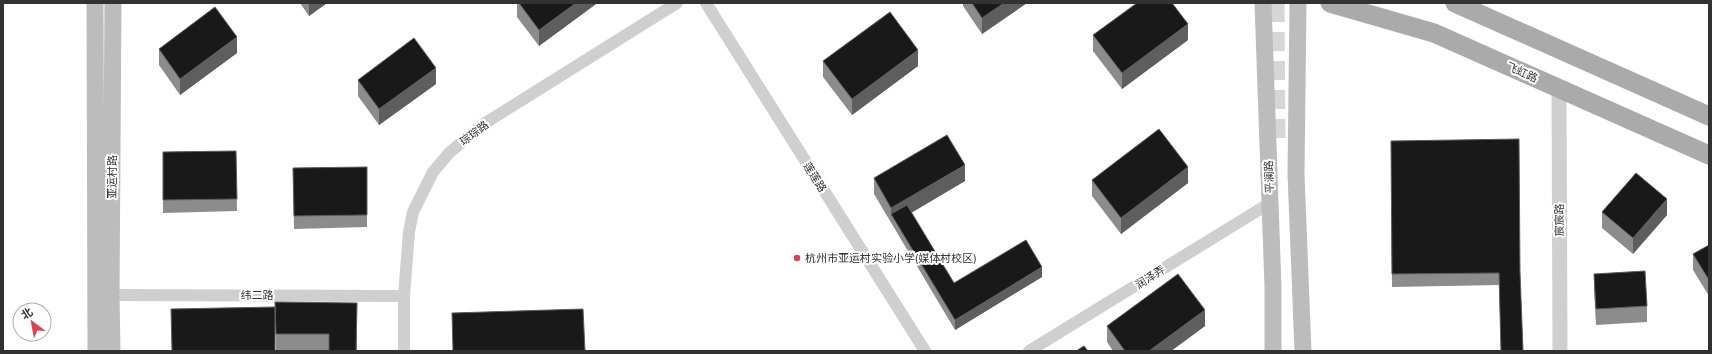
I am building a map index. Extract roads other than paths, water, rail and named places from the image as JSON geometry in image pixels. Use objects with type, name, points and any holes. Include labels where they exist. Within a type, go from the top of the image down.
[{"type":"main road","name":"亚运村路","points":[[96,3],[96,351]]},
{"type":"main road","name":"亚运村路","points":[[112,351],[113,3]]},
{"type":"main road","name":"平澜路","points":[[1263,3],[1273,287],[1273,351]]},
{"type":"main road","points":[[1298,3],[1296,174],[1303,351]]},
{"type":"main road","name":"飞虹路","points":[[1330,3],[1434,33],[1709,155]]},
{"type":"main road","points":[[1455,3],[1709,116]]},
{"type":"street","name":"琮琮路","points":[[404,351],[404,296],[409,232],[413,212],[433,172],[449,153],[482,125],[677,3]]},
{"type":"street","name":"莲莲路","points":[[706,3],[925,351]]},
{"type":"street","name":"宸宸路","points":[[1559,88],[1560,351]]},
{"type":"street","name":"润泽弄","points":[[1029,351],[1270,203]]},
{"type":"street","name":"纬二路","points":[[111,295],[404,296]]},
{"type":"tunnel","points":[[1275,3],[1276,148]]},
{"type":"place","name":"杭州市亚运村实验小学(媒体村校区)","points":[[797,258]]}]
